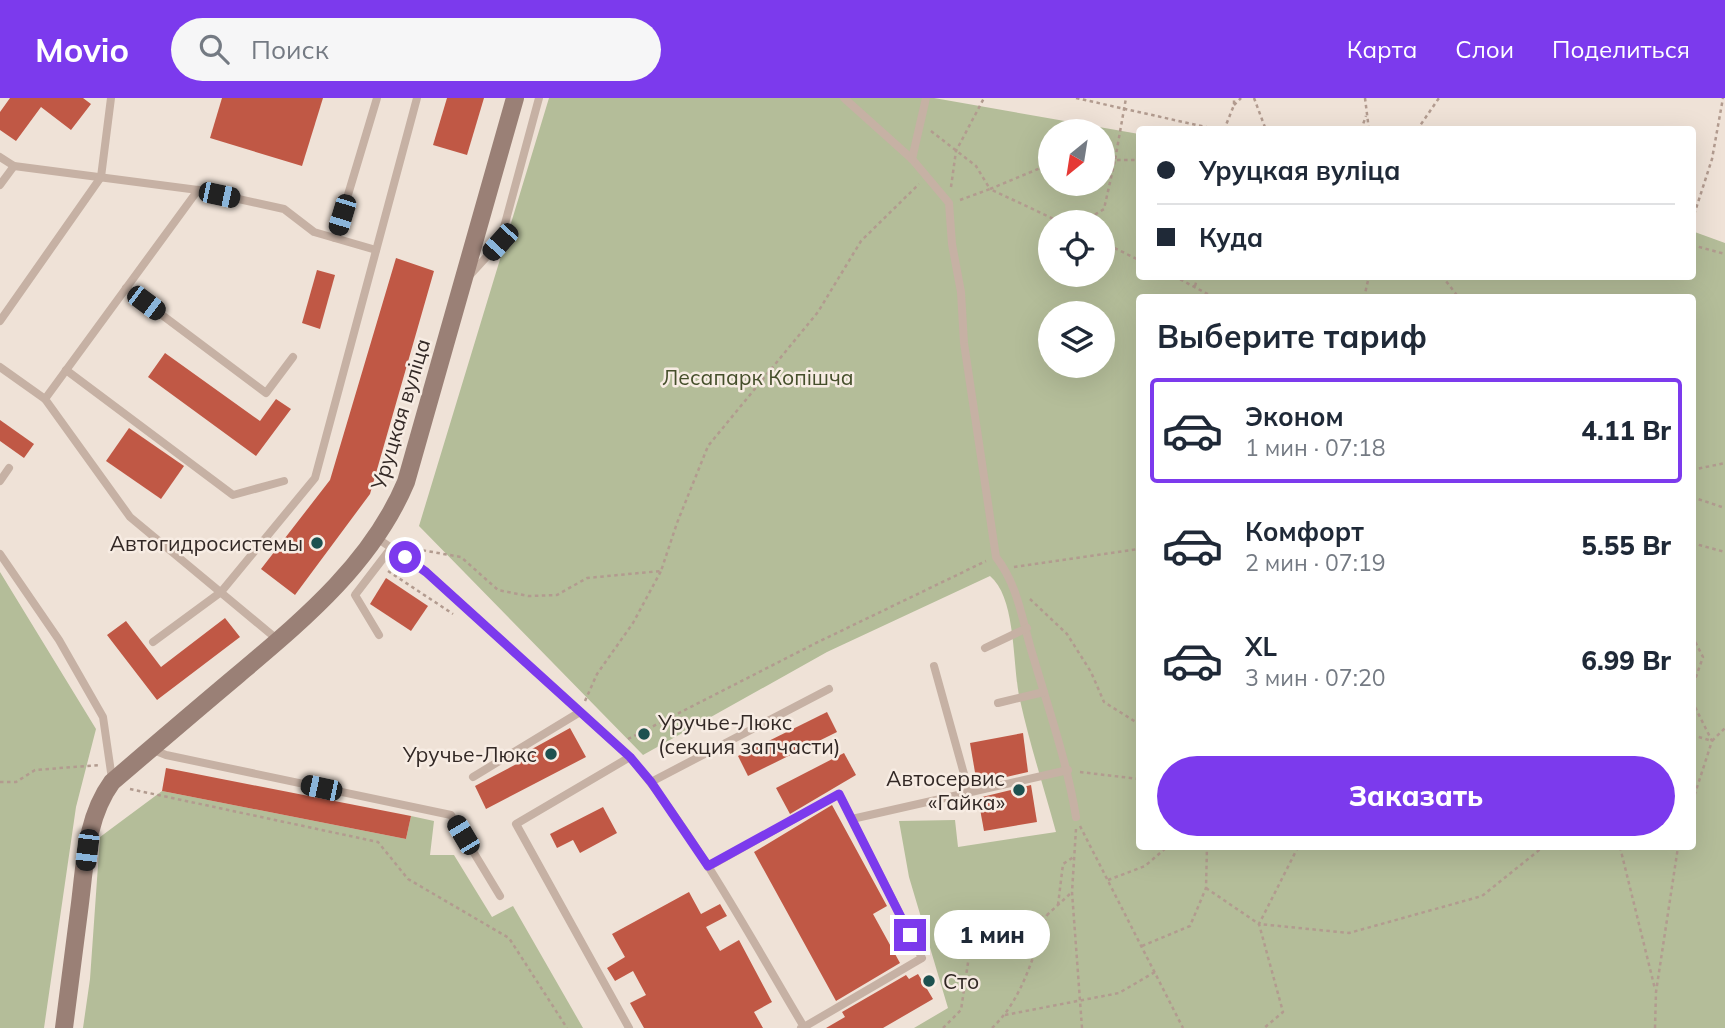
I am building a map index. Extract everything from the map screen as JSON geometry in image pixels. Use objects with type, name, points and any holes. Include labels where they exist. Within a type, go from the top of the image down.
[{"type":"street","name":"Уруцкая вуліца","points":[[111,773],[151,749],[278,640],[384,543],[406,482],[516,98]]},
{"type":"street","points":[[64,1028],[92,824],[96,807],[111,773]]},
{"type":"lane","points":[[0,321],[101,177],[111,98]]},
{"type":"lane","points":[[335,238],[377,98]]},
{"type":"lane","points":[[153,642],[221,593],[315,478],[417,98]]},
{"type":"lane","points":[[463,283],[500,242],[539,98]]},
{"type":"lane","points":[[844,98],[912,159],[950,203],[964,343],[996,557],[1012,582],[1027,628],[1031,652],[1068,770],[1076,817]]},
{"type":"lane","points":[[912,159],[926,98]]},
{"type":"lane","points":[[0,157],[14,166],[198,190],[284,209],[314,233],[376,250]]},
{"type":"lane","points":[[0,185],[14,166]]},
{"type":"lane","points":[[45,399],[198,190]]},
{"type":"lane","points":[[126,288],[266,393],[293,357]]},
{"type":"lane","points":[[0,367],[45,399],[131,517],[278,640]]},
{"type":"lane","points":[[66,370],[233,495],[284,481]]},
{"type":"lane","points":[[0,481],[9,468]]},
{"type":"lane","points":[[379,635],[355,595],[378,564],[384,543],[426,572],[630,757],[651,782],[708,866],[802,1027],[922,958],[839,794],[708,866]]},
{"type":"lane","points":[[0,554],[59,640],[103,717],[111,773]]},
{"type":"lane","points":[[985,648],[1027,628]]},
{"type":"lane","points":[[934,666],[968,792]]},
{"type":"lane","points":[[651,782],[829,689]]},
{"type":"lane","points":[[999,703],[1044,692]]},
{"type":"lane","points":[[473,777],[580,712]]},
{"type":"lane","points":[[151,749],[166,755],[451,815],[500,896]]},
{"type":"lane","points":[[629,1028],[516,824],[630,757]]},
{"type":"lane","points":[[852,819],[1068,770]]},
{"type":"path","points":[[984,98],[956,150],[950,203],[1038,169]]},
{"type":"path","points":[[1076,98],[1203,126]]},
{"type":"path","points":[[1126,98],[1115,160],[1136,160]]},
{"type":"path","points":[[1234,98],[1234,105]]},
{"type":"path","points":[[1223,126],[1234,105],[1241,98]]},
{"type":"path","points":[[1254,98],[1264,126]]},
{"type":"path","points":[[1365,98],[1368,126]]},
{"type":"path","points":[[1420,126],[1439,98]]},
{"type":"path","points":[[1696,209],[1712,159],[1723,98]]},
{"type":"path","points":[[1363,126],[1367,115]]},
{"type":"path","points":[[920,123],[976,166],[990,189],[1038,212]]},
{"type":"path","points":[[580,712],[597,674],[633,623],[660,571],[708,446],[818,312],[861,241],[926,177]]},
{"type":"path","points":[[1696,246],[1725,254]]},
{"type":"path","points":[[1115,249],[1136,259]]},
{"type":"path","points":[[1182,280],[1208,294]]},
{"type":"path","points":[[1195,286],[1197,280]]},
{"type":"path","points":[[1445,280],[1456,294]]},
{"type":"path","points":[[1696,469],[1725,463]]},
{"type":"path","points":[[1696,498],[1725,508]]},
{"type":"path","points":[[1696,544],[1725,552]]},
{"type":"path","points":[[1005,569],[1136,549]]},
{"type":"path","points":[[405,557],[421,550],[461,557],[498,590],[528,596],[557,595],[587,578],[660,571]]},
{"type":"path","points":[[616,745],[816,643],[996,557]]},
{"type":"path","points":[[378,564],[456,616]]},
{"type":"path","points":[[1012,582],[1067,634],[1091,672],[1104,702],[1136,722]]},
{"type":"path","points":[[1696,644],[1703,657],[1696,677]]},
{"type":"path","points":[[1696,709],[1712,741]]},
{"type":"path","points":[[1696,791],[1712,741],[1725,728]]},
{"type":"path","points":[[1696,736],[1712,741]]},
{"type":"path","points":[[0,782],[16,782],[35,770],[111,773],[133,790],[378,842],[408,879],[509,938],[567,1028]]},
{"type":"path","points":[[1068,770],[1136,779]]},
{"type":"path","points":[[1082,1028],[1072,892],[1077,820],[1183,1028]]},
{"type":"path","points":[[1108,880],[1144,866],[1163,850]]},
{"type":"path","points":[[1142,946],[1190,926],[1206,888],[1207,850]]},
{"type":"path","points":[[1264,1028],[1283,1012],[1259,924],[1296,850]]},
{"type":"path","points":[[1206,888],[1259,924],[1349,933],[1482,896],[1539,850]]},
{"type":"path","points":[[1621,850],[1656,992]]},
{"type":"path","points":[[1655,1028],[1656,992],[1678,850]]},
{"type":"path","points":[[1058,905],[1063,864],[1074,856]]},
{"type":"path","points":[[943,1028],[961,1010],[969,956],[1011,930],[1047,915],[1072,892]]},
{"type":"path","points":[[992,1028],[1005,1014],[1030,968],[1047,915]]},
{"type":"path","points":[[1005,1014],[1119,993],[1155,972]]},
{"type":"green space","name":"Лесапарк Копішча","points":[[549,98],[934,98],[1054,119],[1038,119],[1038,196],[1115,196],[1115,130],[1136,133],[1136,280],[1696,280],[1696,232],[1725,243],[1725,1028],[914,1028],[948,1008],[909,877],[899,821],[955,820],[958,847],[1056,832],[1020,700],[1005,600],[999,586],[990,576],[827,652],[643,755],[419,526]]},
{"type":"green space","points":[[0,572],[96,729],[76,807],[44,1028],[0,1028]]},
{"type":"green space","points":[[162,791],[406,839],[411,816],[434,821],[430,855],[454,855],[492,917],[513,906],[583,1028],[83,1028],[90,979],[100,837]]},
{"type":"building","points":[[10,98],[83,98],[91,104],[71,130],[41,107],[16,141],[0,130],[0,112]]},
{"type":"building","points":[[222,98],[323,98],[302,166],[210,138]]},
{"type":"building","points":[[447,98],[484,98],[467,155],[433,145]]},
{"type":"building","points":[[396,258],[434,271],[370,494],[295,595],[261,569],[330,480]]},
{"type":"building","points":[[317,270],[335,275],[320,329],[302,323]]},
{"type":"building","points":[[165,353],[260,421],[276,399],[291,409],[256,456],[148,377]]},
{"type":"building","points":[[0,420],[34,444],[24,458],[0,441]]},
{"type":"building","points":[[129,428],[184,466],[161,499],[106,461]]},
{"type":"building","points":[[386,578],[428,606],[411,631],[370,604]]},
{"type":"building","points":[[225,618],[240,637],[157,700],[107,635],[126,621],[161,667]]},
{"type":"building","points":[[827,712],[837,732],[748,776],[738,756]]},
{"type":"building","points":[[570,728],[586,757],[486,809],[475,786],[526,759],[523,754]]},
{"type":"building","points":[[1023,733],[1028,772],[977,784],[970,743]]},
{"type":"building","points":[[844,753],[856,775],[790,814],[776,788]]},
{"type":"building","points":[[166,768],[411,816],[406,839],[162,791]]},
{"type":"building","points":[[1031,785],[1037,822],[984,831],[978,798]]},
{"type":"building","points":[[832,805],[887,906],[873,914],[900,963],[836,1001],[754,852]]},
{"type":"building","points":[[603,807],[617,833],[580,853],[573,840],[557,848],[550,834]]},
{"type":"building","points":[[689,892],[701,914],[720,904],[727,916],[706,927],[720,951],[739,940],[772,1002],[754,1012],[763,1028],[644,1028],[630,1003],[646,995],[633,971],[615,981],[607,968],[625,957],[612,934]]},
{"type":"building","points":[[918,974],[933,999],[883,1028],[826,1028],[845,1017],[842,1012],[906,975],[909,979]]},
{"type":"place","name":"Автогидросистемы","points":[[317,543]]},
{"type":"place","name":"Уручье-Люкс (секция запчасти)","points":[[644,734]]},
{"type":"place","name":"Уручье-Люкс","points":[[551,754]]},
{"type":"place","name":"Автосервис «Гайка»","points":[[1019,790]]},
{"type":"place","name":"Сто","points":[[929,981]]},
{"type":"route","points":[[405,557],[426,572],[630,757],[651,782],[708,866],[839,794],[910,935]]}]
